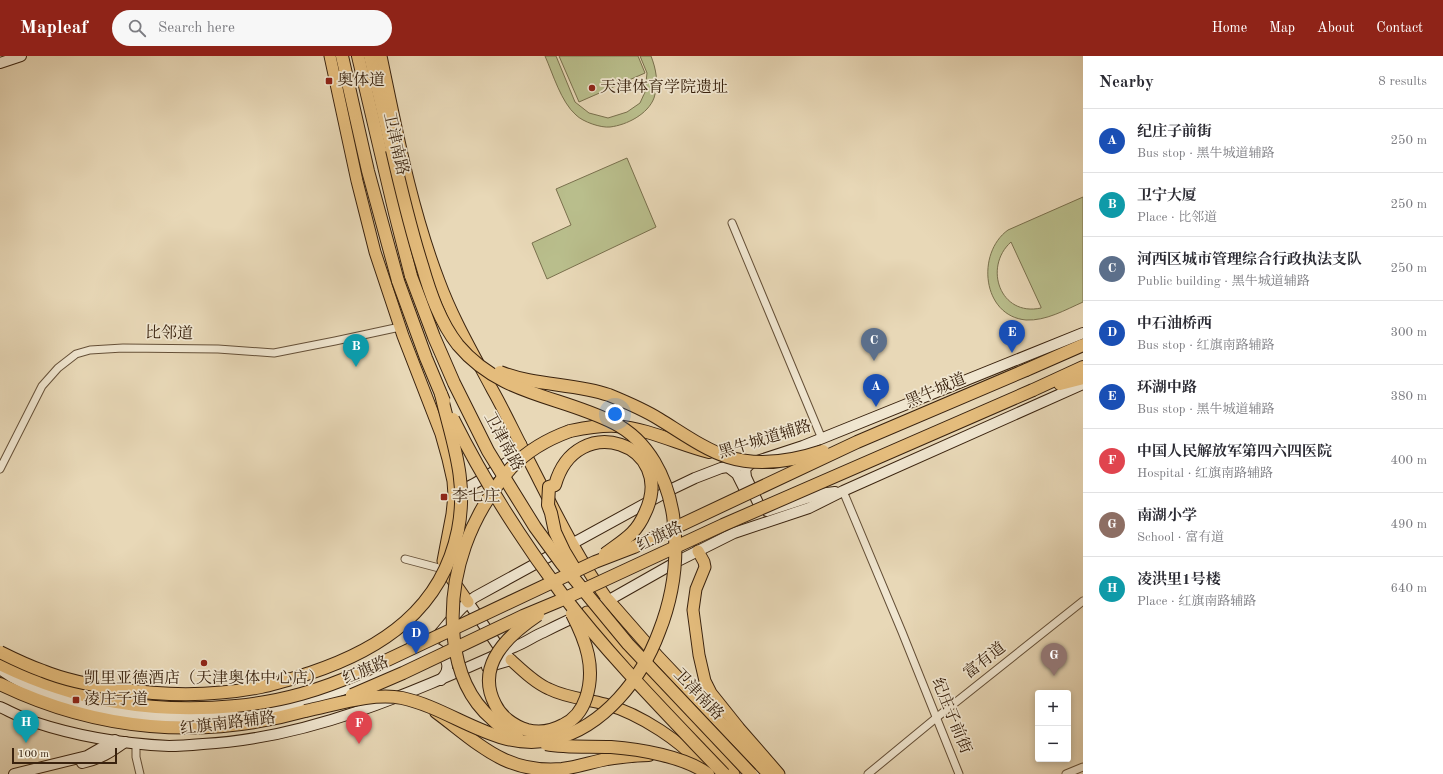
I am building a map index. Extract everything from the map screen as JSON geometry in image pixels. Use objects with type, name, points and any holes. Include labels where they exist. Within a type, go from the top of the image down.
[{"type":"highway","name":"卫津南路","points":[[342,56],[368,171],[398,281],[426,358],[441,394],[473,458],[503,508],[561,598],[724,774]]},
{"type":"highway","name":"卫津南路","points":[[358,56],[411,276],[434,337],[454,383],[488,452],[539,533],[562,564],[590,608],[751,774]]},
{"type":"highway","points":[[306,711],[366,698],[386,696],[406,699],[475,728],[514,741],[527,742],[551,740],[564,736],[581,729],[600,716],[616,702],[630,684],[646,660],[658,637],[669,606],[675,570],[675,530],[668,493],[659,469],[641,445],[624,429],[614,423],[596,415],[533,394],[488,372],[470,357],[458,344],[446,327],[427,282],[411,232],[370,56]]},
{"type":"highway","name":"黑牛城道","points":[[715,510],[857,442],[1079,346]]},
{"type":"highway","points":[[470,357],[496,370],[515,377],[577,387],[608,395],[644,410],[727,461]]},
{"type":"highway","points":[[1033,390],[1083,367]]},
{"type":"highway","points":[[1033,390],[1083,378]]},
{"type":"highway","name":"红旗路","points":[[0,684],[48,705],[86,716],[145,726],[170,728],[241,725],[277,719],[306,711],[362,692],[561,598],[1033,390]]},
{"type":"highway","points":[[44,672],[96,685],[139,692],[193,694],[228,692],[261,687],[328,667],[358,655],[387,637],[413,615],[434,589],[446,568],[458,530],[462,493],[460,468],[441,394]]},
{"type":"highway","points":[[708,774],[688,763],[656,754],[611,747],[572,747],[531,742],[501,728],[477,705],[465,684],[458,663],[453,628],[454,598],[460,565],[464,548],[474,524],[487,499],[500,481],[524,456],[553,437],[594,426],[615,426],[651,433],[727,461],[783,461],[804,457],[857,442]]},
{"type":"highway","points":[[590,608],[559,542],[548,505],[548,492],[549,487],[555,485],[558,474],[564,463],[577,450],[596,442],[615,443],[626,446],[643,461],[650,477],[651,496],[642,519],[632,532],[595,562]]},
{"type":"highway","name":"红旗路","points":[[118,703],[186,709],[236,706],[261,704],[327,687],[399,655],[595,562],[634,547],[715,510]]},
{"type":"highway","points":[[561,598],[582,636],[588,652],[591,669],[589,690],[582,708],[570,721],[562,726],[548,730],[528,730],[511,723],[497,709],[490,693],[490,669],[498,652],[508,639],[522,626],[561,598]]},
{"type":"highway","points":[[608,600],[658,657],[769,774]]},
{"type":"highway","points":[[0,652],[118,703]]},
{"type":"highway","points":[[0,664],[50,686],[94,699],[118,703]]},
{"type":"highway","points":[[428,707],[488,752],[519,766],[542,770],[562,768],[622,757],[656,754]]},
{"type":"main road","points":[[0,63],[21,56]]},
{"type":"main road","points":[[330,56],[357,182],[375,252],[400,327],[441,434],[453,480],[454,496],[452,514],[441,563],[507,656],[540,684],[548,689],[569,696],[612,706],[633,715],[663,732],[700,764],[708,774]]},
{"type":"main road","points":[[381,56],[412,197],[439,282],[465,340],[521,444],[572,544],[608,600]]},
{"type":"main road","name":"黑牛城道辅路","points":[[468,602],[672,489],[727,461],[751,463],[822,439],[1083,333]]},
{"type":"main road","points":[[734,774],[629,661],[590,608],[608,600],[698,551],[744,529],[809,508],[843,491],[1083,384]]},
{"type":"main road","points":[[453,480],[458,487],[463,488],[476,483],[516,455],[521,444]]},
{"type":"main road","points":[[727,461],[741,479],[757,516],[756,519],[744,529]]},
{"type":"main road","points":[[751,463],[745,470],[746,477],[759,505],[767,510],[819,494],[843,491]]},
{"type":"main road","points":[[698,551],[705,567],[696,589],[693,610],[699,655],[705,681],[712,693],[739,728],[780,774]]},
{"type":"main road","name":"红旗南路辅路","points":[[0,669],[34,688],[53,696],[101,710],[141,716],[197,718],[250,713],[288,707],[324,697],[382,673],[427,650],[452,618],[468,602]]},
{"type":"main road","name":"红旗南路辅路","points":[[0,708],[34,722],[58,729],[82,735],[120,741],[170,746],[239,741],[292,732],[331,721],[454,674],[467,673],[507,656],[530,639],[590,608]]},
{"type":"main road","points":[[427,650],[437,649],[441,652],[446,661],[447,669],[441,680]]},
{"type":"main road","points":[[324,697],[331,721]]},
{"type":"main road","points":[[14,774],[87,756],[120,741]]},
{"type":"main road","points":[[39,774],[97,760],[112,752],[120,741]]},
{"type":"street","points":[[732,223],[822,439]]},
{"type":"street","name":"比邻道","points":[[0,469],[42,386],[58,368],[76,354],[90,350],[123,348],[218,349],[274,353],[400,327]]},
{"type":"street","name":"纪庄子前街","points":[[843,491],[959,774]]},
{"type":"street","points":[[405,559],[441,563]]},
{"type":"street","name":"富有道","points":[[868,774],[1083,601]]},
{"type":"street","points":[[136,743],[136,757],[140,774]]},
{"type":"street","points":[[1066,774],[1083,767]]},
{"type":"green space","points":[[545,56],[556,56],[575,102],[589,113],[608,118],[627,112],[640,103],[645,92],[647,73],[640,56],[651,56],[656,76],[656,92],[654,98],[642,114],[623,124],[602,127],[592,124],[579,118],[566,103]]},
{"type":"green space","name":"天津体育学院遗址","points":[[559,56],[638,56],[645,73],[579,102]]},
{"type":"green space","points":[[627,158],[656,227],[547,279],[532,243],[571,225],[556,189]]},
{"type":"green space","points":[[1083,197],[1083,302],[1055,314],[1033,320],[1026,320],[1011,316],[1000,307],[993,296],[988,282],[988,268],[991,253],[998,240],[1008,230]],"holes":[[[1011,242],[1041,307],[1027,309],[1015,305],[1006,298],[1000,288],[997,276],[998,264],[1003,252]]]},
{"type":"place","name":"奥体道","points":[[329,81]]},
{"type":"place","name":"天津体育学院遗址","points":[[592,88]]},
{"type":"place","name":"环湖中路","points":[[1012,353]]},
{"type":"place","name":"河西区城市管理综合行政执法支队","points":[[874,361]]},
{"type":"place","name":"卫宁大厦","points":[[356,367]]},
{"type":"place","name":"纪庄子前街","points":[[876,407]]},
{"type":"place","name":"李七庄","points":[[444,497]]},
{"type":"place","name":"中石油桥西","points":[[416,654]]},
{"type":"place","name":"凯里亚德酒店（天津奥体中心店）","points":[[204,663]]},
{"type":"place","name":"南湖小学","points":[[1054,676]]},
{"type":"place","name":"凌庄子道","points":[[76,700]]},
{"type":"place","name":"凌洪里1号楼","points":[[26,743]]},
{"type":"place","name":"中国人民解放军第四六四医院","points":[[359,744]]}]
